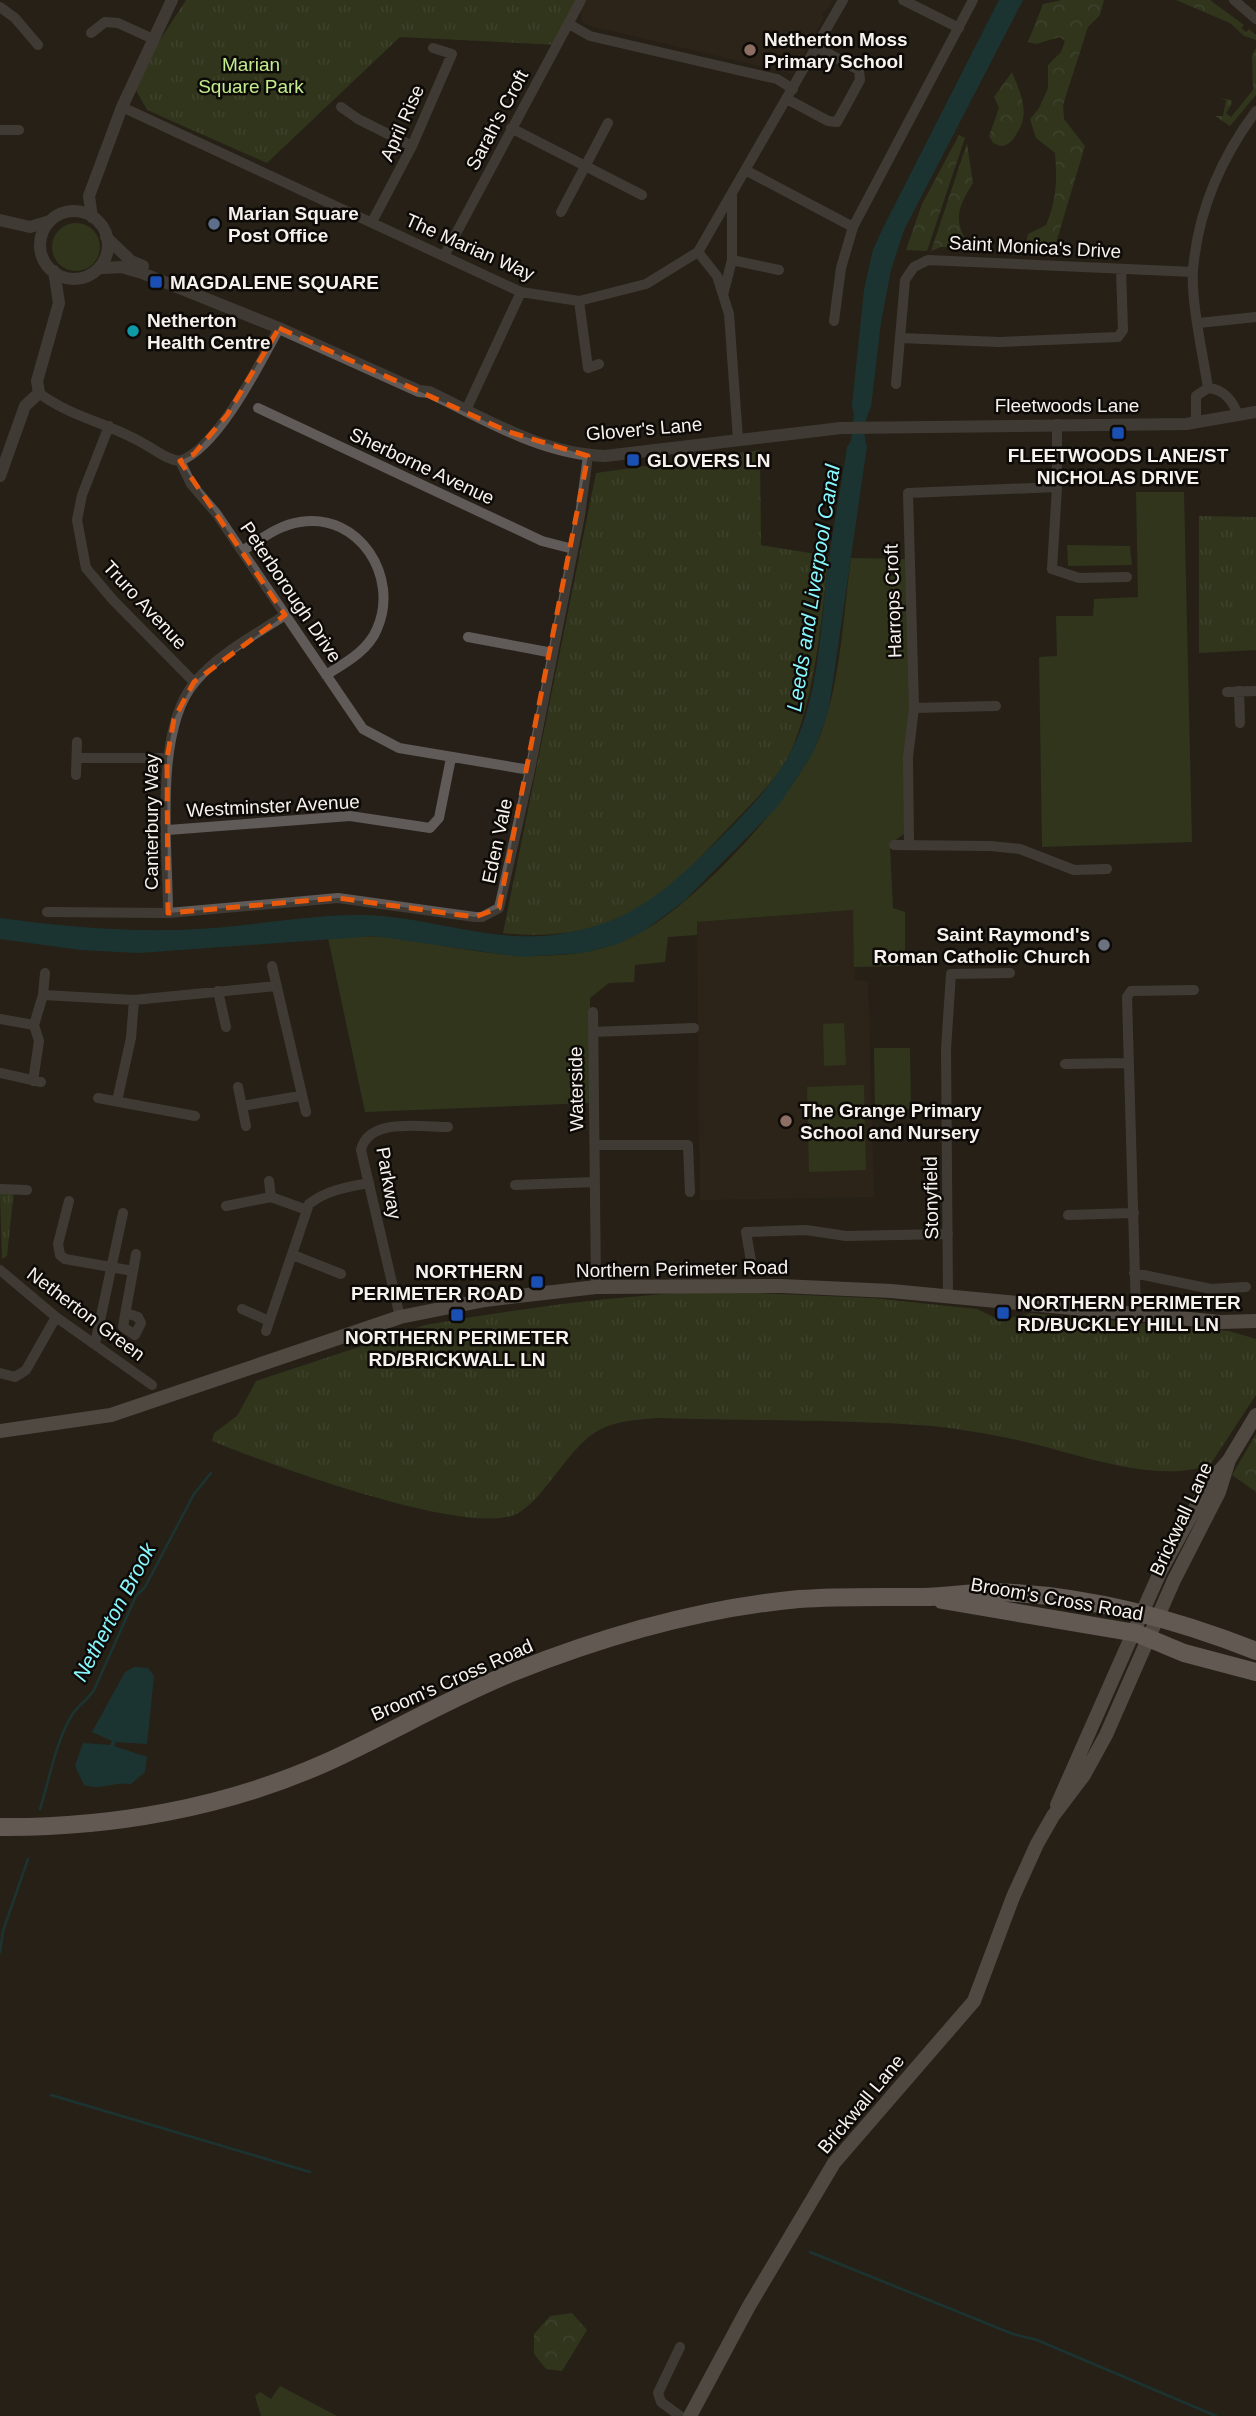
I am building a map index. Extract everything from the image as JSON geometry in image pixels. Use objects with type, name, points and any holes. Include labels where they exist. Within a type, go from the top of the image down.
[{"type":"highway","name":"Broom's Cross Road","points":[[0,1828],[121,1821],[219,1800],[322,1764],[513,1672],[649,1627],[798,1599],[929,1597],[1148,1625],[1256,1651]]},
{"type":"highway","name":"Broom's Cross Road","points":[[1148,1625],[1184,1653],[1256,1672]]},
{"type":"highway","points":[[1148,1625],[1234,1654],[1256,1666]]},
{"type":"main road","name":"Northern Perimeter Road","points":[[0,1431],[111,1415],[400,1317],[485,1300],[597,1287],[782,1286],[948,1295],[1253,1323]]},
{"type":"main road","name":"Brickwall Lane","points":[[690,2416],[749,2306],[834,2163],[974,2001],[1013,1897],[1053,1816],[1063,1785],[1219,1492],[1229,1460],[1256,1415]]},
{"type":"street","points":[[59,303],[79,280],[102,268],[107,254],[106,237],[92,217],[89,196],[121,107],[151,38],[172,0]]},
{"type":"street","name":"Sarah's Croft","points":[[444,256],[581,0]]},
{"type":"street","name":"The Marian Way","points":[[121,107],[521,292],[579,301],[646,284],[698,253],[843,0]]},
{"type":"street","points":[[903,0],[959,28]]},
{"type":"street","points":[[834,321],[841,268],[853,227],[973,0]]},
{"type":"street","points":[[1239,2],[1256,19]]},
{"type":"street","points":[[0,7],[15,18],[38,45]]},
{"type":"street","points":[[91,33],[105,22],[118,23],[151,38]]},
{"type":"street","points":[[569,24],[590,36],[777,79],[793,89]]},
{"type":"street","points":[[787,99],[828,121],[836,122],[860,80],[859,70],[817,47]]},
{"type":"street","name":"April Rise","points":[[372,222],[412,146],[452,54],[433,48]]},
{"type":"street","points":[[341,107],[358,119],[412,146]]},
{"type":"street","points":[[1208,388],[1193,272],[1209,192],[1237,137],[1256,111]]},
{"type":"street","points":[[561,212],[608,123]]},
{"type":"street","points":[[512,128],[642,195]]},
{"type":"street","points":[[0,130],[19,130]]},
{"type":"street","points":[[747,171],[853,227]]},
{"type":"street","points":[[0,220],[30,227],[50,220],[89,196]]},
{"type":"street","points":[[723,295],[732,260],[732,196]]},
{"type":"street","points":[[67,211],[75,210],[92,217]]},
{"type":"street","points":[[41,250],[41,236],[50,220]]},
{"type":"street","points":[[18,225],[31,233],[54,271],[59,303],[37,382],[39,393],[52,403],[109,425],[164,456],[180,461],[194,454],[227,415],[279,328]]},
{"type":"street","name":"Glover's Lane","points":[[106,237],[131,261],[295,329],[421,390]]},
{"type":"street","points":[[698,253],[717,276],[729,314],[738,439]]},
{"type":"street","points":[[732,260],[779,270]]},
{"type":"street","name":"Saint Monica's Drive","points":[[896,384],[905,280],[914,267],[928,260],[1193,272]]},
{"type":"street","name":"Glover's Lane","points":[[102,268],[122,267],[142,273],[279,328],[547,446],[588,456],[841,428]]},
{"type":"street","points":[[900,338],[999,342],[1118,337],[1123,330],[1121,269]]},
{"type":"street","points":[[54,271],[67,279],[79,280]]},
{"type":"street","points":[[466,410],[521,292]]},
{"type":"street","points":[[579,301],[588,368],[599,364]]},
{"type":"street","points":[[1199,323],[1256,317]]},
{"type":"street","points":[[1196,423],[1196,396],[1208,388],[1219,391],[1231,400],[1238,416]]},
{"type":"street","points":[[0,476],[25,406],[39,393]]},
{"type":"street","name":"Sherborne Avenue","points":[[258,408],[542,541],[573,549]]},
{"type":"street","name":"Fleetwoods Lane","points":[[841,428],[1196,423],[1256,412]]},
{"type":"street","points":[[1057,424],[1057,487],[1052,569],[1079,578],[1127,577]]},
{"type":"street","name":"Truro Avenue","points":[[109,425],[82,495],[76,520],[86,568],[113,600],[194,682]]},
{"type":"street","name":"Eden Vale","points":[[47,912],[168,913],[338,898],[475,917],[491,914],[503,901],[573,549],[588,456]]},
{"type":"street","name":"Peterborough Drive","points":[[180,461],[191,484],[242,551],[354,719],[372,736],[399,748],[530,770]]},
{"type":"street","name":"Harrops Croft","points":[[909,845],[908,757],[914,708],[908,493],[1057,487]]},
{"type":"street","points":[[242,551],[287,525],[317,521],[346,530],[359,538],[375,559],[385,602],[377,630],[356,656],[326,675]]},
{"type":"street","name":"Canterbury Way","points":[[168,913],[167,758],[174,719],[194,682],[217,661],[285,615]]},
{"type":"street","points":[[468,637],[553,653]]},
{"type":"street","points":[[1239,691],[1240,723]]},
{"type":"street","points":[[1227,692],[1256,691]]},
{"type":"street","points":[[914,708],[996,706]]},
{"type":"street","points":[[76,775],[77,742]]},
{"type":"street","points":[[78,758],[167,758]]},
{"type":"street","name":"Westminster Avenue","points":[[167,830],[350,816],[430,828],[436,825],[439,818],[451,758]]},
{"type":"street","points":[[894,845],[1010,848],[1074,870],[1107,869]]},
{"type":"street","points":[[272,966],[300,1096],[306,1112]]},
{"type":"street","points":[[0,1073],[37,1082],[39,1041],[34,1025],[43,995],[45,973]]},
{"type":"street","name":"Stonyfield","points":[[948,1295],[946,1049],[951,974],[1010,973]]},
{"type":"street","points":[[43,995],[134,1000],[276,986]]},
{"type":"street","points":[[1136,1313],[1127,997],[1131,991],[1194,990]]},
{"type":"street","points":[[218,991],[226,1027]]},
{"type":"street","points":[[117,1101],[131,1038],[134,1000]]},
{"type":"street","name":"Waterside","points":[[593,1012],[597,1287]]},
{"type":"street","points":[[0,1020],[34,1025]]},
{"type":"street","name":"Waterside","points":[[593,1032],[694,1028]]},
{"type":"street","points":[[1065,1064],[1128,1063]]},
{"type":"street","points":[[238,1087],[246,1126]]},
{"type":"street","points":[[242,1106],[300,1096]]},
{"type":"street","points":[[98,1098],[195,1116]]},
{"type":"street","name":"Parkway","points":[[400,1317],[361,1150],[363,1142],[374,1132],[393,1127],[448,1127]]},
{"type":"street","name":"Waterside","points":[[595,1145],[688,1145],[691,1192]]},
{"type":"street","points":[[269,1181],[271,1197]]},
{"type":"street","points":[[515,1185],[595,1182]]},
{"type":"street","points":[[242,1309],[268,1326],[307,1210],[321,1195],[369,1183]]},
{"type":"street","points":[[0,1189],[27,1190]]},
{"type":"street","points":[[226,1206],[271,1197],[307,1210]]},
{"type":"street","points":[[69,1201],[58,1244],[60,1255],[65,1259],[133,1271]]},
{"type":"street","points":[[95,1345],[123,1213]]},
{"type":"street","points":[[1068,1215],[1134,1213]]},
{"type":"street","points":[[751,1261],[746,1232],[806,1230],[846,1236],[948,1234]]},
{"type":"street","points":[[125,1313],[136,1254]]},
{"type":"street","points":[[293,1255],[341,1274]]},
{"type":"street","name":"Netherton Green","points":[[0,1270],[55,1317],[152,1385]]},
{"type":"street","points":[[1134,1273],[1211,1289],[1246,1287]]},
{"type":"street","points":[[0,1373],[15,1377],[26,1370],[55,1317]]},
{"type":"street","points":[[680,2347],[658,2393],[661,2402],[680,2416]]},
{"type":"highlighted area","points":[[279,328],[509,432],[588,456],[499,908],[475,917],[338,898],[168,913],[167,758],[174,719],[194,682],[285,615],[180,461],[194,454],[227,415]]},
{"type":"shaded area","name":"Netherton Moss Primary School","points":[[586,0],[834,0],[822,15],[824,17],[793,74],[591,26],[583,22],[580,10]]},
{"type":"shaded area","name":"The Grange Primary School and Nursery","points":[[853,910],[855,980],[868,981],[874,1197],[700,1200],[697,922]]},
{"type":"green space","name":"Marian Square Park","points":[[186,0],[581,0],[557,45],[400,37],[267,163],[147,110],[132,83]]},
{"type":"green space","points":[[1062,0],[1104,0],[1100,15],[1088,27],[1063,105],[1064,119],[1085,146],[1053,253],[985,249],[1025,249],[1028,234],[1046,225],[1050,216],[1055,189],[1055,153],[1036,138],[1030,119],[1039,108],[1048,88],[1048,65],[1061,52],[1065,41],[1060,37],[1036,44],[1028,42],[1043,4]]},
{"type":"green space","points":[[1176,0],[1210,0],[1244,25],[1241,28],[1246,32],[1249,29],[1256,35],[1256,40],[1244,36],[1230,23]]},
{"type":"green space","points":[[1256,48],[1256,95],[1230,126],[1215,116],[1223,116],[1226,100],[1218,98],[1231,100],[1232,104],[1226,113],[1231,117],[1253,90],[1252,56]]},
{"type":"green space","points":[[1012,72],[1023,102],[1023,118],[1012,140],[1000,146],[993,143],[989,136],[999,108],[994,97]]},
{"type":"green space","points":[[959,135],[965,138],[927,251],[906,250],[922,204]]},
{"type":"green space","points":[[967,143],[973,183],[960,208],[959,223],[972,248],[941,247],[931,251]]},
{"type":"green space","points":[[76,223],[93,230],[100,247],[93,264],[76,271],[59,264],[52,247],[59,230]]},
{"type":"green space","points":[[760,450],[761,545],[829,556],[813,675],[802,721],[789,755],[769,785],[705,852],[662,892],[635,911],[618,920],[580,931],[540,935],[503,933],[596,473]]},
{"type":"green space","points":[[1136,492],[1184,492],[1192,842],[1042,847],[1039,657],[1057,656],[1056,616],[1093,616],[1094,599],[1138,597]]},
{"type":"green space","points":[[1199,516],[1256,517],[1256,650],[1199,653]]},
{"type":"green space","points":[[1067,545],[1130,546],[1132,565],[1068,566]]},
{"type":"green space","points":[[851,558],[905,559],[911,709],[904,834],[890,844],[893,908],[905,912],[905,966],[854,967],[853,910],[697,922],[697,935],[668,937],[665,962],[635,965],[634,982],[609,983],[590,998],[591,1103],[365,1112],[328,938],[384,937],[496,954],[560,955],[615,944],[635,936],[667,915],[744,843],[791,787],[808,760],[820,736],[833,693]]},
{"type":"green space","points":[[844,1023],[846,1065],[824,1066],[823,1024]]},
{"type":"green space","points":[[874,1048],[910,1048],[911,1109],[875,1110]]},
{"type":"green space","points":[[864,1085],[866,1170],[809,1172],[807,1087]]},
{"type":"green space","points":[[14,1190],[7,1256],[2,1259],[0,1193]]},
{"type":"green space","points":[[712,1291],[873,1298],[977,1309],[1000,1320],[1031,1313],[1229,1331],[1256,1339],[1256,1395],[1210,1465],[1188,1470],[1164,1471],[1139,1469],[1007,1438],[932,1426],[830,1421],[660,1418],[638,1420],[606,1427],[594,1433],[573,1453],[527,1507],[518,1513],[494,1519],[415,1508],[367,1495],[212,1441],[214,1433],[237,1416],[256,1381],[425,1325],[568,1303]]},
{"type":"green space","points":[[1256,1434],[1256,1492],[1232,1475]]},
{"type":"green space","points":[[572,2313],[587,2330],[562,2371],[546,2369],[534,2354],[534,2334],[550,2316]]},
{"type":"green space","points":[[280,2386],[337,2416],[261,2416],[255,2396],[260,2392],[271,2399]]},
{"type":"water","points":[[999,0],[1023,0],[904,230],[891,270],[881,322],[871,407],[865,426],[867,446],[828,713],[813,753],[779,805],[684,901],[644,931],[618,944],[583,953],[521,957],[374,936],[139,953],[81,950],[0,939],[0,918],[100,928],[175,930],[359,915],[407,919],[505,935],[553,935],[596,926],[632,911],[664,889],[696,861],[733,826],[768,787],[787,759],[807,713],[817,661],[831,544],[847,447],[851,441],[864,290],[873,250]]},
{"type":"water","points":[[134,1667],[148,1668],[154,1676],[147,1744],[116,1742],[114,1746],[147,1757],[145,1772],[131,1784],[96,1787],[84,1785],[75,1766],[83,1743],[110,1745],[112,1741],[92,1732],[125,1672]]},
{"type":"waterway","name":"Netherton Brook","points":[[40,1809],[66,1726],[74,1711],[94,1690],[136,1596],[145,1587],[194,1494],[211,1473]]},
{"type":"waterway","name":"Netherton Brook","points":[[0,1952],[3,1931],[28,1859]]},
{"type":"waterway","points":[[51,2095],[310,2172]]},
{"type":"waterway","points":[[810,2252],[1013,2334],[1037,2340],[1216,2416]]},
{"type":"place","name":"Netherton Moss Primary School","points":[[750,50]]},
{"type":"place","name":"Marian Square Post Office","points":[[214,224]]},
{"type":"place","name":"MAGDALENE SQUARE","points":[[156,282]]},
{"type":"place","name":"Netherton Health Centre","points":[[133,331]]},
{"type":"place","name":"FLEETWOODS LANE/ST NICHOLAS DRIVE","points":[[1118,433]]},
{"type":"place","name":"GLOVERS LN","points":[[633,460]]},
{"type":"place","name":"Saint Raymond's Roman Catholic Church","points":[[1104,945]]},
{"type":"place","name":"The Grange Primary School and Nursery","points":[[786,1121]]},
{"type":"place","name":"NORTHERN PERIMETER ROAD","points":[[537,1282]]},
{"type":"place","name":"NORTHERN PERIMETER RD/BUCKLEY HILL LN","points":[[1003,1313]]},
{"type":"place","name":"NORTHERN PERIMETER RD/BRICKWALL LN","points":[[457,1315]]},
{"type":"water label","name":"Leeds and Liverpool Canal","points":[[813,588]]}]
